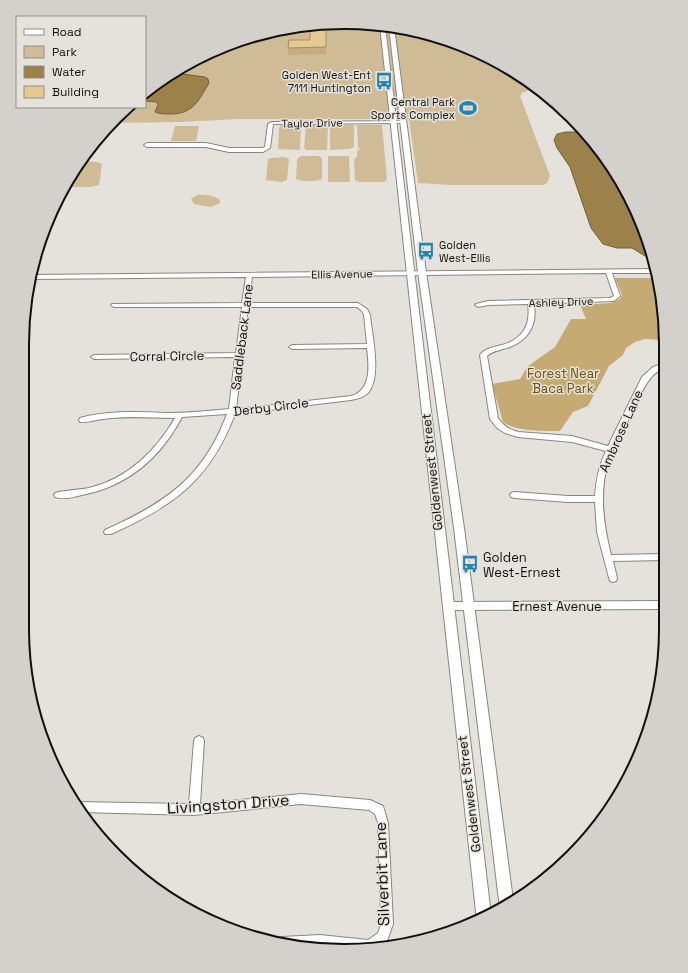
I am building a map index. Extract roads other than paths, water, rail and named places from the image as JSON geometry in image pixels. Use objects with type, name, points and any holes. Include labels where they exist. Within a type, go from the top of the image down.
[{"type":"main road","name":"Goldenwest Street","points":[[383,32],[393,122],[416,272],[459,528],[468,606],[479,678],[505,900]]},
{"type":"main road","name":"Goldenwest Street","points":[[392,33],[404,122],[416,272],[448,606],[483,912]]},
{"type":"main road","points":[[385,48],[389,54],[391,67],[396,70]]},
{"type":"main road","points":[[388,70],[392,72],[395,88],[400,92]]},
{"type":"street","name":"Taylor Drive","points":[[147,145],[206,145],[229,150],[263,150],[267,148],[270,124],[404,122]]},
{"type":"street","name":"Ashley Drive","points":[[478,305],[488,303],[612,300],[617,296],[608,271]]},
{"type":"street","name":"Ellis Avenue","points":[[36,277],[416,272],[650,271]]},
{"type":"street","name":"Saddleback Lane","points":[[108,532],[134,521],[165,502],[204,469],[216,452],[226,431],[232,412],[249,275]]},
{"type":"street","points":[[531,303],[533,315],[532,322],[526,332],[516,341],[490,350],[483,355],[491,411],[498,427],[508,432],[517,434],[571,439],[610,450]]},
{"type":"street","points":[[114,305],[246,304]]},
{"type":"street","name":"Derby Circle","points":[[83,420],[97,416],[180,415],[232,412],[358,396],[367,390],[371,378],[372,368],[370,346],[365,310],[358,305],[246,304]]},
{"type":"street","points":[[292,346],[370,346]]},
{"type":"street","name":"Corral Circle","points":[[94,357],[240,356]]},
{"type":"street","name":"Ambrose Lane","points":[[613,578],[601,532],[599,499],[603,466],[645,379],[655,369],[659,367]]},
{"type":"street","points":[[58,495],[99,489],[134,470],[149,459],[165,440],[180,415]]},
{"type":"street","points":[[514,495],[568,499],[599,499]]},
{"type":"street","points":[[608,558],[659,557]]},
{"type":"street","name":"Ernest Avenue","points":[[448,606],[659,605]]},
{"type":"street","points":[[194,810],[200,741]]},
{"type":"street","name":"Livingston Drive","points":[[84,807],[194,810],[301,799],[370,805],[380,810]]},
{"type":"street","name":"Silverbit Lane","points":[[376,942],[383,938],[387,924],[383,823],[380,810]]},
{"type":"street","name":"Silverbit Lane","points":[[309,942],[320,941],[348,944]]},
{"type":"water","points":[[182,74],[205,77],[208,79],[209,83],[198,100],[185,112],[165,114],[155,112],[158,105],[157,102],[146,101],[146,99]]},
{"type":"water","points":[[577,132],[594,152],[606,169],[627,205],[646,256],[632,248],[617,248],[603,244],[591,228],[570,167],[557,148],[554,140],[557,134]]},
{"type":"place","name":"Golden West-Ent 7111 Huntington","points":[[384,81]]},
{"type":"place","name":"Central Park Sports Complex","points":[[468,108]]},
{"type":"place","name":"Golden West-Ellis","points":[[426,251]]},
{"type":"place","name":"Golden West-Ernest","points":[[470,564]]},
{"type":"park label","name":"Forest Near Baca Park","points":[[563,380]]}]
